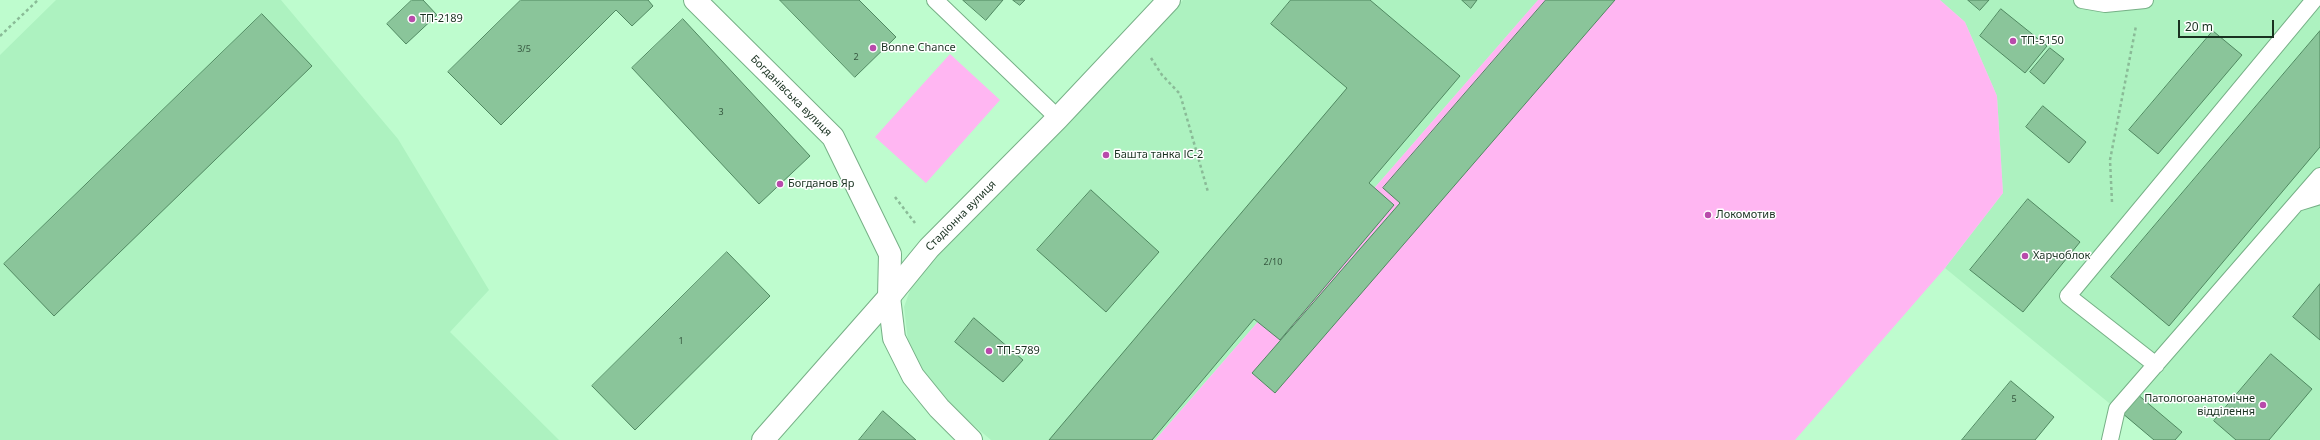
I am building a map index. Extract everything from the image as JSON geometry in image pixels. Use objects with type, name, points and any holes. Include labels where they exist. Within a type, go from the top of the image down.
[{"type":"street","name":"Богданівська вулиця","points":[[695,0],[833,137],[890,254],[889,297],[894,338],[912,376],[939,408],[971,440]]},
{"type":"street","name":"Стадіонна вулиця","points":[[763,440],[889,297],[929,248],[1058,118],[1169,0]]},
{"type":"lane","points":[[935,0],[1058,118]]},
{"type":"lane","points":[[2082,0],[2105,4],[2143,1]]},
{"type":"lane","points":[[2156,365],[2068,296],[2314,0]]},
{"type":"lane","points":[[2110,440],[2117,409],[2320,176]]},
{"type":"lane","points":[[2296,203],[2320,196]]},
{"type":"path","points":[[0,36],[38,0]]},
{"type":"path","points":[[2114,240],[2110,160],[2143,1]]},
{"type":"path","points":[[1148,53],[1162,75],[1180,94],[1208,192]]},
{"type":"shaded area","points":[[56,0],[281,0],[398,139],[489,290],[450,332],[559,440],[0,440],[0,55]]},
{"type":"shaded area","points":[[1183,0],[1538,0],[1155,440],[991,440],[939,396],[909,350],[904,307],[913,282],[946,242],[1135,54]]},
{"type":"shaded area","name":"Локомотив","points":[[1538,0],[1940,0],[1965,22],[1997,96],[2003,193],[1945,268],[1795,440],[1155,440]]},
{"type":"shaded area","points":[[1940,0],[2320,0],[2320,440],[2154,440],[1945,268],[2003,193],[1997,96],[1965,22]]},
{"type":"shaded area","points":[[950,54],[1000,100],[926,183],[875,137]]},
{"type":"building","name":"ТП-2189","points":[[412,0],[423,0],[437,15],[406,44],[387,24]]},
{"type":"building","points":[[521,0],[648,0],[653,6],[632,26],[616,10],[501,125],[448,72]]},
{"type":"building","points":[[780,0],[859,0],[896,37],[855,77]]},
{"type":"building","points":[[963,0],[1003,0],[986,20]]},
{"type":"building","points":[[1013,0],[1025,0],[1020,5]]},
{"type":"building","points":[[1291,0],[1370,0],[1460,76],[1369,183],[1394,205],[1280,340],[1254,319],[1152,440],[1049,440],[1347,88],[1271,24]]},
{"type":"building","points":[[1462,0],[1477,0],[1471,8]]},
{"type":"building","points":[[1546,0],[1615,0],[1275,393],[1252,373],[1400,203],[1383,188]]},
{"type":"building","points":[[1968,0],[1989,0],[1980,10]]},
{"type":"building","name":"ТП-5150","points":[[2001,9],[2047,46],[2025,73],[1980,36]]},
{"type":"building","points":[[262,14],[312,66],[54,316],[4,264]]},
{"type":"building","points":[[683,19],[810,156],[759,204],[632,68]]},
{"type":"building","points":[[2213,31],[2242,55],[2158,154],[2129,130]]},
{"type":"building","points":[[2320,31],[2320,147],[2169,326],[2111,277]]},
{"type":"building","points":[[2050,48],[2064,59],[2044,84],[2030,72]]},
{"type":"building","points":[[2043,106],[2086,142],[2069,163],[2026,127]]},
{"type":"building","points":[[1091,190],[1159,252],[1106,312],[1037,250]]},
{"type":"building","name":"Харчоблок","points":[[2028,199],[2080,242],[2023,312],[1970,270]]},
{"type":"building","points":[[727,252],[770,296],[635,430],[592,386]]},
{"type":"building","points":[[2320,284],[2320,340],[2293,317]]},
{"type":"building","name":"ТП-5789","points":[[974,318],[1023,360],[1003,382],[955,342]]},
{"type":"building","name":"Патологоанатомічне відділення","points":[[2271,354],[2312,389],[2269,440],[2236,440],[2214,421]]},
{"type":"building","points":[[2011,381],[2054,417],[2035,440],[1962,440]]},
{"type":"building","points":[[2137,394],[2182,432],[2175,440],[2154,440],[2122,413]]},
{"type":"building","points":[[883,411],[916,440],[859,440]]},
{"type":"place","name":"ТП-2189","points":[[412,19]]},
{"type":"place","name":"ТП-5150","points":[[2013,41]]},
{"type":"place","name":"Bonne Chance","points":[[873,48]]},
{"type":"place","name":"Башта танка ІС-2","points":[[1106,155]]},
{"type":"place","name":"Богданов Яр","points":[[780,184]]},
{"type":"place","name":"Локомотив","points":[[1708,215]]},
{"type":"place","name":"Харчоблок","points":[[2025,256]]},
{"type":"place","name":"ТП-5789","points":[[989,351]]},
{"type":"place","name":"Патологоанатомічне відділення","points":[[2263,405]]}]
